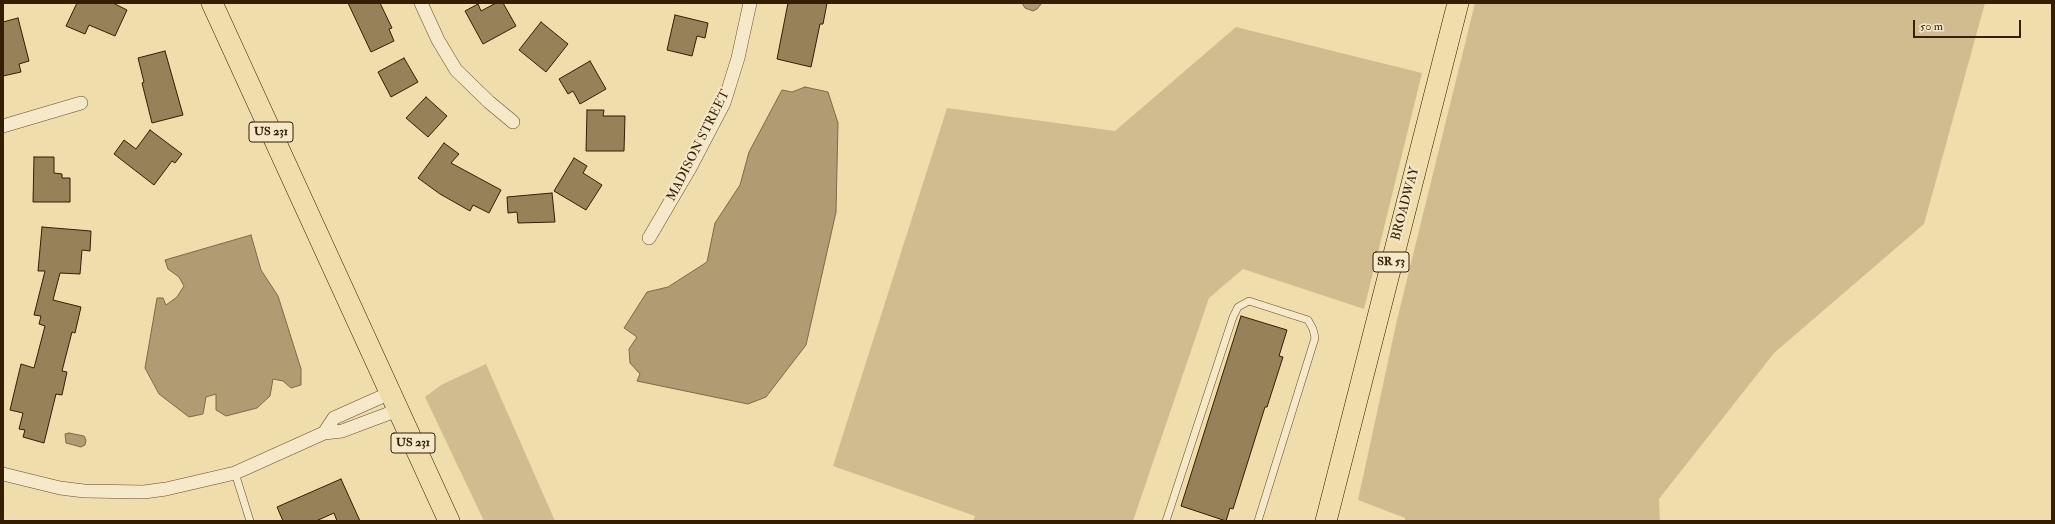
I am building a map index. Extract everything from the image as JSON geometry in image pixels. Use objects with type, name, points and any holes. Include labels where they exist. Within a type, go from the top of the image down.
[{"type":"main road","name":"US 231","points":[[212,3],[449,521]]},
{"type":"main road","name":"BROADWAY","points":[[1326,521],[1458,3]]},
{"type":"street","points":[[421,3],[438,40],[456,70],[489,102],[513,122]]},
{"type":"street","name":"MADISON STREET","points":[[649,238],[690,168],[724,102],[738,58],[750,3]]},
{"type":"street","points":[[3,126],[80,103]]},
{"type":"street","points":[[324,433],[334,418],[394,401]]},
{"type":"street","points":[[3,474],[60,488],[104,492],[166,490],[234,473],[324,433],[342,431],[394,401]]},
{"type":"lane","points":[[1167,521],[1234,317],[1238,307],[1249,301],[1308,320],[1313,329],[1315,338],[1258,521]]},
{"type":"lane","points":[[234,473],[250,521]]},
{"type":"shaded area","points":[[1022,3],[1042,3],[1033,11],[1025,8]]},
{"type":"shaded area","points":[[1475,3],[1985,3],[1924,224],[1774,353],[1659,499],[1660,521],[1405,521],[1405,518],[1358,500],[1397,320]]},
{"type":"shaded area","points":[[1236,27],[1422,73],[1364,309],[1243,269],[1209,298],[1133,521],[973,521],[975,516],[833,466],[947,108],[1115,131]]},
{"type":"shaded area","points":[[805,87],[828,92],[838,123],[836,212],[806,345],[766,397],[748,404],[637,381],[640,374],[630,363],[629,349],[637,337],[624,328],[647,292],[668,287],[707,262],[715,223],[740,185],[749,152],[782,90],[792,92]]},
{"type":"shaded area","points":[[251,235],[261,270],[278,296],[301,369],[301,385],[291,388],[283,381],[273,379],[270,396],[257,408],[226,416],[216,410],[216,394],[206,397],[203,414],[189,417],[159,394],[145,368],[157,298],[163,298],[166,305],[177,297],[184,286],[179,277],[168,269],[165,260]]},
{"type":"shaded area","points":[[486,364],[555,521],[484,521],[425,397],[441,385]]},
{"type":"shaded area","points":[[69,433],[84,436],[86,440],[85,445],[81,447],[66,443],[65,434]]},
{"type":"building","points":[[77,3],[113,3],[127,10],[115,36],[89,25],[85,34],[66,26]]},
{"type":"building","points":[[348,3],[380,3],[392,28],[389,29],[394,41],[371,52]]},
{"type":"building","points":[[496,3],[503,3],[516,26],[483,44],[465,11],[478,4],[481,11]]},
{"type":"building","points":[[788,3],[827,3],[823,24],[820,24],[811,67],[777,59]]},
{"type":"building","points":[[675,15],[708,23],[705,38],[697,36],[692,56],[667,50]]},
{"type":"building","points":[[18,18],[29,61],[19,64],[21,72],[3,76],[3,22]]},
{"type":"building","points":[[541,22],[568,44],[546,72],[519,50]]},
{"type":"building","points":[[165,51],[183,115],[152,123],[142,83],[144,82],[138,58]]},
{"type":"building","points":[[404,58],[418,82],[391,97],[378,72]]},
{"type":"building","points":[[590,61],[606,89],[580,104],[573,91],[568,94],[559,79]]},
{"type":"building","points":[[426,97],[447,116],[428,137],[406,118]]},
{"type":"building","points":[[587,110],[604,110],[603,116],[625,116],[624,151],[586,151]]},
{"type":"building","points":[[150,130],[182,154],[175,163],[172,161],[154,185],[114,154],[124,140],[136,149]]},
{"type":"building","points":[[444,143],[459,154],[451,163],[501,190],[489,213],[473,205],[470,211],[440,194],[418,178]]},
{"type":"building","points":[[34,157],[54,157],[54,173],[62,174],[62,178],[70,178],[70,202],[33,202]]},
{"type":"building","points":[[574,158],[587,166],[583,173],[602,185],[586,210],[554,191]]},
{"type":"building","points":[[552,193],[555,222],[518,223],[517,212],[508,213],[507,197]]},
{"type":"building","points":[[42,227],[91,231],[90,251],[82,250],[80,274],[60,273],[53,300],[81,307],[75,333],[72,332],[62,371],[67,372],[62,395],[56,394],[44,443],[23,437],[25,430],[19,429],[23,413],[10,410],[21,364],[34,368],[45,326],[39,324],[41,316],[34,315],[45,271],[38,271]]},
{"type":"building","points":[[1241,316],[1287,330],[1279,356],[1283,357],[1267,407],[1265,407],[1233,509],[1230,508],[1226,521],[1181,506]]},
{"type":"building","points":[[341,479],[360,521],[337,521],[334,513],[316,521],[283,521],[277,507]]}]
